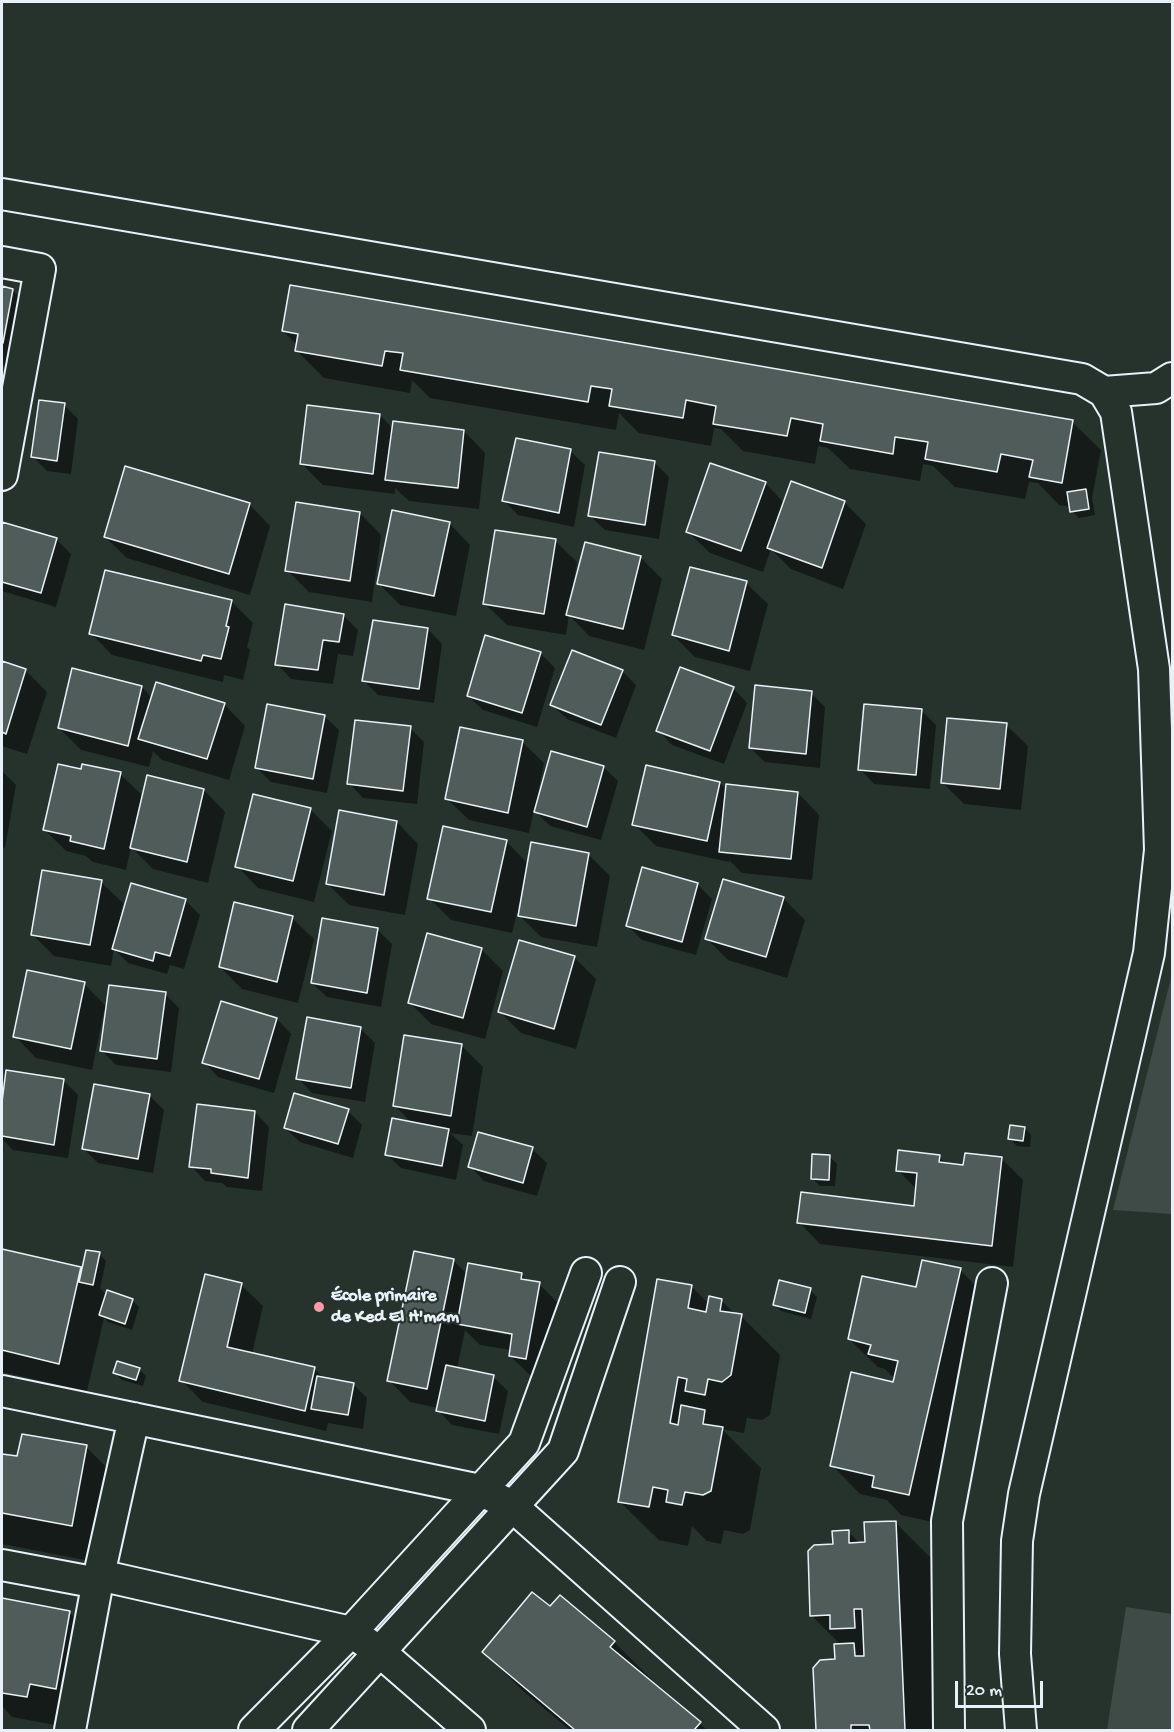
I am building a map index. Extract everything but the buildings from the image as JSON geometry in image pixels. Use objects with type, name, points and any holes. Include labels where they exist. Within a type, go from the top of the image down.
[{"type":"street","points":[[2,194],[1082,379],[1104,392],[1116,412],[1154,669],[1160,850],[1149,953],[1024,1494],[1017,1541],[1014,1654],[1021,1731]]},
{"type":"street","points":[[2,262],[40,269],[2,475]]},
{"type":"street","points":[[1104,392],[1156,388],[1173,378]]},
{"type":"street","points":[[254,1731],[351,1632],[524,1443],[586,1273]]},
{"type":"street","points":[[308,1731],[563,1451],[620,1282]]},
{"type":"street","points":[[949,1731],[947,1521],[992,1283]]},
{"type":"street","points":[[2,1391],[480,1490],[512,1506],[764,1731]]},
{"type":"street","points":[[70,1731],[99,1579],[134,1418]]},
{"type":"street","points":[[2,1565],[99,1579],[351,1632],[380,1652],[470,1731]]},
{"type":"shaded area","points":[[1172,974],[1172,1214],[1113,1210]]},
{"type":"shaded area","points":[[1126,1607],[1172,1614],[1172,1730],[1107,1730]]},
{"type":"place","name":"École primaire de Ked El H'mam","points":[[319,1307]]}]
